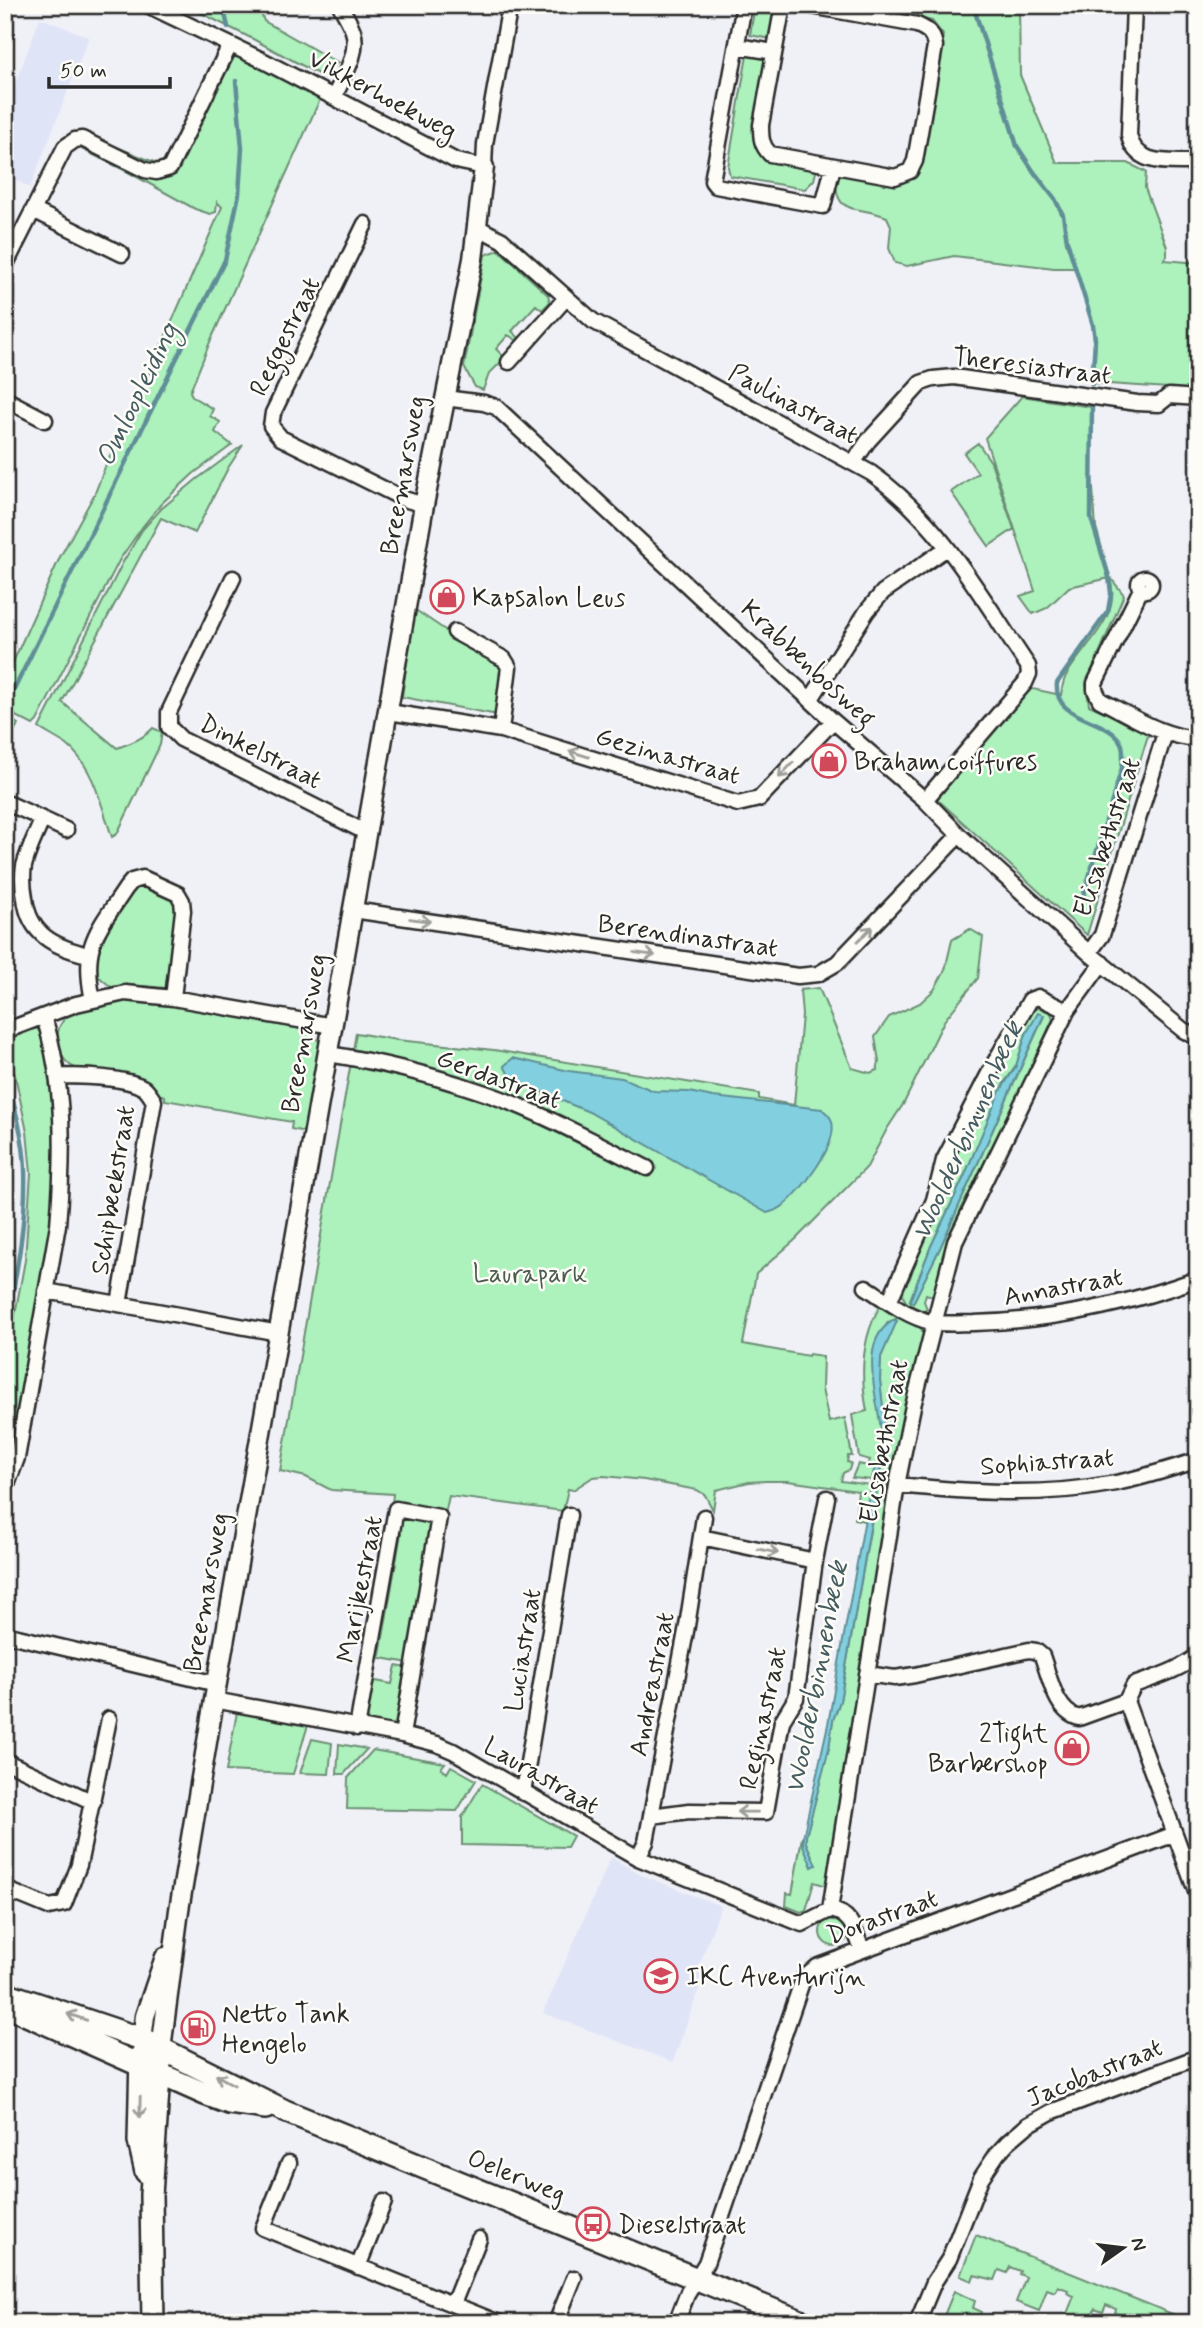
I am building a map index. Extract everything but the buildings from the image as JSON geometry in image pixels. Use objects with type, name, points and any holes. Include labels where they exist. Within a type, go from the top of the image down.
[{"type":"main road","name":"Oelerweg","points":[[5,1993],[151,2044],[285,2111],[798,2321]]},
{"type":"main road","name":"Oelerweg","points":[[5,2005],[229,2103],[285,2111]]},
{"type":"main road","name":"Breemarsweg","points":[[151,2044],[153,2323]]},
{"type":"street","name":"Vikkerhoekweg","points":[[148,5],[456,160],[484,167]]},
{"type":"street","points":[[334,97],[353,57],[355,44],[353,31],[340,5]]},
{"type":"street","points":[[484,167],[485,144],[510,5]]},
{"type":"street","points":[[744,5],[712,181],[716,186],[823,206],[833,167]]},
{"type":"street","points":[[783,5],[761,125],[764,148],[770,154],[895,177],[910,171],[915,160],[935,46],[933,36],[928,30],[917,26],[806,5]]},
{"type":"street","points":[[1134,5],[1129,135],[1131,146],[1138,155],[1149,159],[1198,162]]},
{"type":"street","points":[[5,266],[65,147],[75,139],[82,139],[145,170],[156,172],[170,168],[230,45]]},
{"type":"street","points":[[737,46],[774,52]]},
{"type":"street","name":"Breemarsweg","points":[[151,2044],[178,1910],[424,505],[477,227],[484,167]]},
{"type":"street","points":[[33,210],[122,254]]},
{"type":"street","name":"Reggestraat","points":[[365,224],[273,413],[271,426],[281,438],[404,499],[424,505]]},
{"type":"street","name":"Paulinastraat","points":[[477,227],[502,240],[593,321],[891,486],[947,548],[1028,666],[1027,681],[925,800]]},
{"type":"street","points":[[509,362],[566,298]]},
{"type":"street","name":"Theresiastraat","points":[[853,463],[921,383],[933,379],[954,377],[1137,403],[1158,404],[1169,396],[1198,398]]},
{"type":"street","name":"Krabbenbosweg","points":[[444,398],[496,407],[833,721],[925,800],[959,835],[1089,953],[1183,1030],[1198,1038]]},
{"type":"street","points":[[5,399],[46,420]]},
{"type":"street","points":[[811,699],[867,611],[883,592],[947,548]]},
{"type":"street","name":"Dinkelstraat","points":[[233,578],[169,712],[169,727],[181,739],[367,833]]},
{"type":"street","points":[[1141,589],[1094,690],[1100,700],[1165,733],[1198,738]]},
{"type":"street","points":[[455,632],[504,660],[509,667],[501,730]]},
{"type":"street","name":"Gezinastraat","points":[[389,712],[501,730],[738,804],[759,799],[833,721]]},
{"type":"street","name":"Elisabethstraat","points":[[1089,953],[1102,934],[1165,733]]},
{"type":"street","points":[[10,804],[66,830]]},
{"type":"street","points":[[42,820],[24,865],[25,905],[41,936],[68,950],[88,955]]},
{"type":"street","name":"Berendinastraat","points":[[353,910],[798,976],[812,975],[837,963],[959,835]]},
{"type":"street","points":[[93,1000],[88,955],[94,938],[132,881],[143,878],[178,894],[183,901],[173,998]]},
{"type":"street","name":"Elisabethstraat","points":[[830,1910],[897,1485],[933,1323],[955,1242],[1067,1011],[1102,963]]},
{"type":"street","points":[[5,1031],[93,1000],[125,993],[173,998],[333,1026]]},
{"type":"street","points":[[889,1303],[934,1200],[944,1160],[1030,1000],[1038,997],[1067,1011]]},
{"type":"street","points":[[5,1490],[17,1458],[58,1225],[61,1194],[62,1118],[59,1076],[44,1017]]},
{"type":"street","name":"Gerdastraat","points":[[328,1054],[376,1063],[486,1093],[647,1168]]},
{"type":"street","name":"Schipbeekstraat","points":[[59,1076],[133,1083],[146,1088],[154,1101],[119,1304]]},
{"type":"street","name":"Annastraat","points":[[933,1323],[1051,1318],[1132,1300],[1198,1279]]},
{"type":"street","points":[[866,1287],[889,1303],[933,1323]]},
{"type":"street","points":[[46,1291],[279,1333]]},
{"type":"street","name":"Sophiastraat","points":[[897,1485],[976,1492],[1059,1491],[1135,1479],[1198,1460]]},
{"type":"street","name":"Reginastraat","points":[[651,1815],[689,1811],[766,1812],[782,1721],[796,1698],[815,1561],[827,1498]]},
{"type":"street","name":"Marijkestraat","points":[[357,1728],[396,1508],[439,1517],[402,1735]]},
{"type":"street","name":"Luciastraat","points":[[523,1793],[569,1515]]},
{"type":"street","name":"Andreastraat","points":[[638,1858],[646,1842],[687,1626],[704,1517]]},
{"type":"street","points":[[701,1537],[815,1561]]},
{"type":"street","name":"Laurastraat","points":[[5,1634],[216,1692],[357,1728],[402,1735],[453,1751],[638,1858],[802,1924],[830,1910]]},
{"type":"street","points":[[867,1674],[904,1677],[1029,1650],[1036,1651],[1042,1656],[1062,1708],[1079,1717],[1126,1701],[1135,1685],[1188,1663],[1198,1656]]},
{"type":"street","points":[[1126,1701],[1198,1897]]},
{"type":"street","points":[[5,1889],[49,1907],[64,1904],[79,1865],[109,1719]]},
{"type":"street","points":[[5,1761],[93,1802]]},
{"type":"street","name":"Dorastraat","points":[[698,2278],[706,2263],[803,1979],[817,1967],[1175,1834]]},
{"type":"street","points":[[830,1910],[839,1911],[846,1916],[862,1950]]},
{"type":"street","name":"Jacobastraat","points":[[917,2323],[934,2283],[948,2259],[981,2178],[1008,2142],[1028,2124],[1051,2112],[1198,2057]]},
{"type":"street","points":[[289,2163],[262,2228],[499,2323]]},
{"type":"street","points":[[358,2267],[384,2202]]},
{"type":"street","points":[[453,2304],[479,2239]]},
{"type":"street","points":[[556,2323],[574,2278]]},
{"type":"street","points":[[676,2323],[688,2292],[698,2278]]},
{"type":"shaded area","points":[[40,18],[89,37],[30,188],[5,174],[5,110]]},
{"type":"shaded area","points":[[611,1857],[639,1874],[721,1906],[698,1969],[705,1972],[673,2062],[543,2013]]},
{"type":"green space","points":[[185,5],[258,5],[264,21],[338,63],[320,75]]},
{"type":"green space","points":[[755,5],[777,5],[771,39],[750,35]]},
{"type":"green space","points":[[918,5],[1019,5],[1020,75],[1057,163],[1128,163],[1146,172],[1145,188],[1167,247],[1164,260],[1198,263],[1198,390],[1094,383],[1096,337],[1076,268],[1054,268],[954,256],[907,266],[895,263],[889,248],[891,226],[887,217],[842,203],[836,186],[837,171],[907,181],[919,172],[943,35],[932,21],[917,18]]},
{"type":"green space","points":[[241,55],[322,95],[190,392],[193,397],[213,409],[210,416],[220,422],[215,432],[232,445],[193,474],[161,504],[143,526],[120,559],[37,721],[33,725],[8,712],[6,716],[18,724],[5,750],[5,680],[60,557],[95,493],[107,462],[127,424],[222,207],[217,202],[216,212],[210,214],[195,209],[67,142],[87,135],[164,166],[177,159],[235,56]]},
{"type":"green space","points":[[747,55],[767,60],[757,147],[817,168],[814,180],[805,189],[730,176],[728,167]]},
{"type":"green space","points":[[499,250],[548,295],[550,302],[542,310],[536,305],[512,331],[519,338],[518,341],[508,335],[496,349],[503,356],[503,360],[489,374],[483,390],[475,387],[464,367],[485,255]]},
{"type":"green space","points":[[1022,396],[1091,407],[1096,527],[1110,577],[1124,595],[1086,684],[1089,705],[1149,732],[1087,935],[937,799],[1028,688],[1061,695],[1066,676],[1100,629],[1111,605],[1110,578],[1069,587],[1047,608],[1033,614],[1020,596],[1035,591],[985,438]]},
{"type":"green space","points":[[978,443],[991,462],[1014,529],[989,546],[951,492],[978,473],[964,453]]},
{"type":"green space","points":[[243,445],[228,468],[195,533],[161,518],[62,702],[117,748],[141,738],[153,728],[162,732],[160,745],[117,834],[112,837],[96,787],[84,764],[67,745],[39,728],[142,530],[161,509]]},
{"type":"green space","points":[[414,609],[503,669],[498,715],[402,697]]},
{"type":"green space","points":[[139,884],[178,901],[166,988],[129,985],[111,987],[98,976],[97,964],[102,941],[133,887]]},
{"type":"green space","name":"Laurapark","points":[[970,929],[983,937],[978,978],[944,1021],[904,1103],[867,1167],[795,1240],[756,1274],[743,1344],[808,1356],[823,1356],[822,1389],[829,1422],[845,1418],[852,1456],[848,1456],[847,1462],[851,1463],[849,1470],[843,1473],[841,1481],[871,1485],[864,1521],[855,1519],[858,1491],[788,1481],[749,1482],[716,1490],[713,1510],[705,1495],[697,1490],[644,1480],[593,1477],[573,1490],[568,1489],[563,1511],[449,1496],[445,1514],[392,1504],[393,1494],[331,1490],[306,1477],[280,1471],[356,1033],[494,1050],[759,1094],[759,1099],[794,1105],[802,1015],[800,990],[819,988],[852,1068],[870,1073],[877,1070],[879,1062],[875,1037],[889,1017],[920,1003],[934,990],[945,970],[952,940]]},
{"type":"green space","points":[[127,1000],[149,1001],[307,1030],[322,1044],[307,1131],[291,1129],[292,1122],[165,1100],[165,1096],[131,1076],[86,1071],[67,1063],[61,1055],[58,1042],[58,1030],[63,1021],[71,1014],[92,1005]]},
{"type":"green space","points":[[1040,1008],[1051,1013],[1053,1019],[950,1245],[935,1297],[926,1294],[924,1301],[927,1309],[922,1313],[907,1303],[902,1287],[910,1279],[913,1259],[945,1188],[950,1161],[965,1133],[977,1118],[993,1086],[997,1071],[1030,1010]],"holes":[[[1044,1016],[913,1303],[910,1300],[931,1246],[1004,1083],[1016,1066],[1026,1034]]]},
{"type":"green space","points":[[33,1025],[46,1037],[53,1069],[57,1185],[49,1253],[12,1450],[5,1473],[5,1369],[25,1260],[31,1173],[27,1132],[15,1075],[5,1048],[5,1036]]},
{"type":"green space","points":[[880,1306],[918,1325],[924,1333],[891,1481],[879,1480],[886,1436],[880,1380],[881,1357],[896,1319],[888,1322],[874,1348],[882,1441],[872,1480],[852,1478],[858,1464],[868,1466],[870,1460],[859,1457],[852,1415],[867,1411],[863,1384],[864,1357],[869,1331]]},
{"type":"green space","points":[[878,1485],[890,1486],[827,1886],[814,1882],[806,1910],[801,1912],[786,1906],[787,1893],[792,1894],[802,1837],[803,1845],[816,1865],[806,1843],[806,1836],[829,1748],[833,1720],[840,1701]]},
{"type":"green space","points":[[407,1517],[428,1522],[432,1527],[409,1663],[376,1657],[380,1655],[401,1533],[397,1528]]},
{"type":"green space","points":[[396,1666],[409,1668],[398,1721],[391,1726],[369,1722],[365,1716],[370,1680],[392,1684]]},
{"type":"green space","points":[[237,1712],[308,1725],[293,1774],[226,1771]]},
{"type":"green space","points":[[312,1739],[332,1743],[329,1774],[300,1773]]},
{"type":"green space","points":[[339,1744],[367,1749],[344,1774],[337,1774]]},
{"type":"green space","points":[[373,1750],[445,1763],[441,1768],[447,1773],[451,1766],[476,1780],[457,1811],[347,1809],[348,1778]]},
{"type":"green space","points":[[482,1784],[573,1836],[567,1847],[462,1845],[462,1817]]},
{"type":"green space","points":[[834,1918],[844,1922],[848,1932],[844,1942],[834,1946],[824,1942],[820,1932],[824,1922]]},
{"type":"green space","points":[[976,2235],[1185,2319],[1183,2323],[1119,2323],[1122,2316],[1115,2313],[1116,2309],[1106,2305],[1103,2312],[1095,2309],[1090,2323],[1064,2321],[1074,2296],[1058,2286],[1055,2292],[1047,2289],[1039,2311],[1016,2302],[1026,2277],[1019,2274],[1020,2271],[1010,2267],[1007,2273],[999,2270],[995,2280],[974,2275],[972,2281],[960,2276]]},
{"type":"green space","points":[[954,2291],[975,2301],[973,2308],[982,2312],[978,2321],[981,2323],[941,2323]]},
{"type":"water","points":[[1038,1013],[1044,1015],[913,1303],[910,1301],[931,1246],[964,1177],[999,1093],[1016,1066],[1026,1034]]},
{"type":"water","points":[[513,1058],[569,1071],[622,1078],[654,1091],[689,1092],[822,1109],[831,1120],[832,1132],[824,1155],[808,1180],[783,1206],[767,1213],[589,1112],[512,1080],[504,1066]]},
{"type":"water","points":[[896,1319],[881,1357],[880,1380],[886,1436],[840,1701],[833,1720],[829,1748],[806,1836],[806,1843],[816,1865],[812,1867],[803,1845],[803,1837],[828,1724],[873,1474],[882,1446],[872,1358],[875,1342],[883,1329]]},
{"type":"waterway","name":"Omloopleiding","points":[[223,5],[228,27]]},
{"type":"waterway","name":"Woolderbinnenbeek","points":[[973,5],[1017,146],[1055,199],[1063,215],[1067,241],[1093,325],[1095,340],[1092,384]]},
{"type":"waterway","name":"Omloopleiding","points":[[5,708],[225,260],[239,194],[242,148],[236,81]]},
{"type":"waterway","name":"Woolderbinnenbeek","points":[[1080,907],[1122,768],[1123,756],[1122,745],[1116,736],[1073,713],[1058,696],[1057,683],[1108,611],[1111,593],[1109,577],[1091,518],[1092,405]]},
{"type":"waterway","name":"Omloopleiding","points":[[5,1074],[23,1145],[25,1169],[20,1252],[5,1334]]},
{"type":"place","name":"Kapsalon Leus","points":[[447,597]]},
{"type":"place","name":"Braham coiffures","points":[[829,761]]},
{"type":"place","name":"2Tight Barbershop","points":[[1072,1748]]},
{"type":"place","name":"IKC Aventurijn","points":[[661,1976]]},
{"type":"place","name":"Netto Tank Hengelo","points":[[198,2028]]},
{"type":"place","name":"Dieselstraat","points":[[593,2224]]}]
